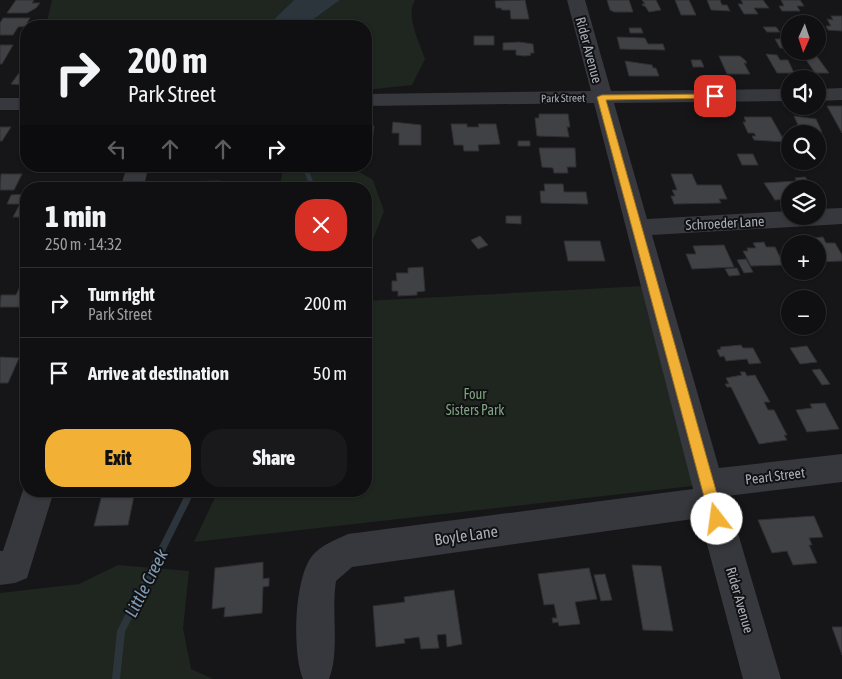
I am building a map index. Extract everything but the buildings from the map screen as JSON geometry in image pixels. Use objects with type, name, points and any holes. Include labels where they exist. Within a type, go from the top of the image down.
[{"type":"street","name":"Rider Avenue","points":[[576,0],[762,679]]},
{"type":"street","points":[[826,95],[842,94]]},
{"type":"street","name":"Park Street","points":[[372,100],[781,95]]},
{"type":"street","points":[[0,104],[20,104]]},
{"type":"street","name":"Schroeder Lane","points":[[638,228],[842,216]]},
{"type":"street","name":"Pearl Street","points":[[710,493],[842,468]]},
{"type":"street","name":"Boyle Lane","points":[[316,666],[317,596],[320,575],[335,557],[348,551],[710,493]]},
{"type":"street","points":[[7,567],[36,497]]},
{"type":"green space","points":[[52,0],[294,0],[273,20],[47,20]]},
{"type":"green space","points":[[340,0],[415,0],[412,6],[412,21],[425,59],[412,85],[372,89],[372,20],[312,20]]},
{"type":"green space","points":[[283,172],[359,172],[373,180],[384,211],[372,242],[372,182],[281,182]]},
{"type":"green space","name":"Four Sisters Park","points":[[644,286],[701,485],[194,542],[215,497],[372,497],[372,301]]},
{"type":"green space","points":[[118,565],[189,571],[183,628],[191,669],[213,679],[0,679],[0,593],[79,584]]},
{"type":"shaded area","points":[[294,0],[340,0],[312,20],[273,20]]},
{"type":"waterway","name":"Little Creek","points":[[307,172],[311,182]]},
{"type":"waterway","name":"Little Creek","points":[[116,679],[121,631],[188,497]]},
{"type":"route","points":[[715,96],[602,97],[717,519]]}]
